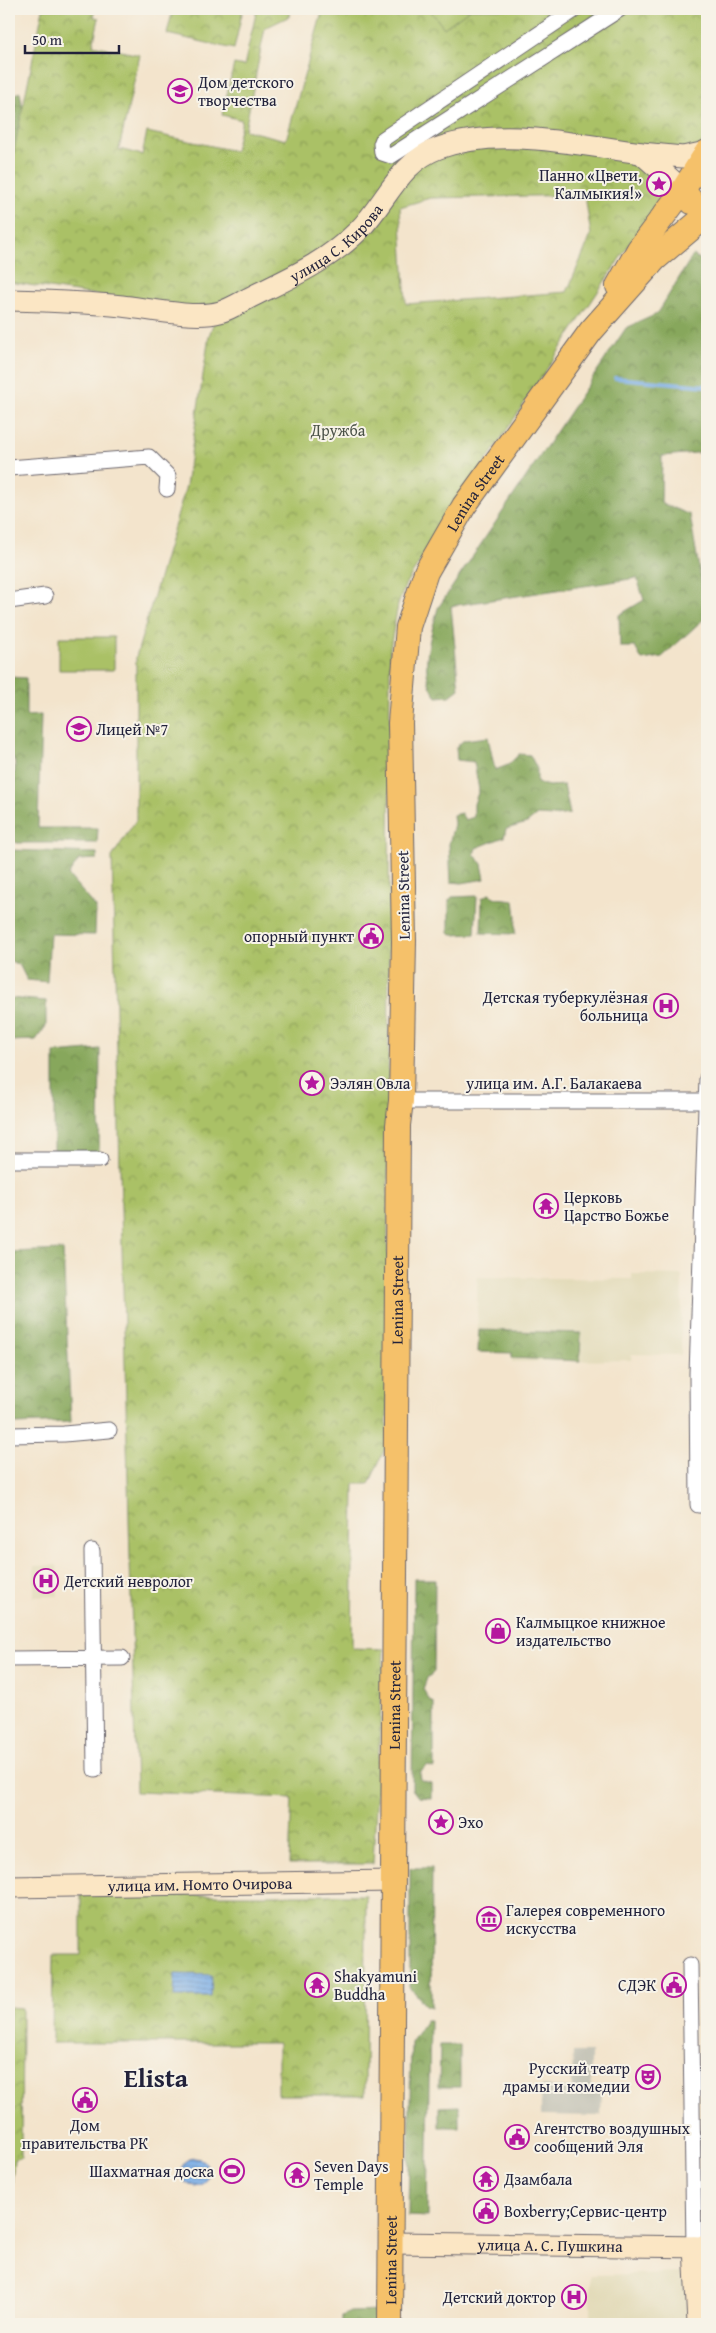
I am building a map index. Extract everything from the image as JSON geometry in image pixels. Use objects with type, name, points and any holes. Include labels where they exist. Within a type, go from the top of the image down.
[{"type":"main road","name":"улица С. Кирова","points":[[9,300],[99,304],[194,314],[217,313],[233,307],[320,263],[360,229],[398,177],[410,165],[438,148],[471,140],[518,138],[683,158],[707,152]]},
{"type":"main road","name":"Lenina Street","points":[[390,2324],[398,1145],[401,1101],[404,941],[400,724],[408,627],[426,572],[464,506],[591,331],[639,249],[707,152]]},
{"type":"main road","points":[[641,153],[696,205],[707,209]]},
{"type":"main road","name":"Lenina Street","points":[[591,331],[656,259],[707,215]]},
{"type":"main road","name":"улица им. Номто Очирова","points":[[9,1887],[393,1881]]},
{"type":"main road","name":"улица А. С. Пушкина","points":[[392,2244],[701,2247]]},
{"type":"main road","points":[[698,2324],[701,2247]]},
{"type":"street","points":[[576,9],[384,138],[381,144],[382,153],[391,156],[620,9]]},
{"type":"street","points":[[9,468],[149,457],[168,476],[166,489]]},
{"type":"street","points":[[9,601],[45,596]]},
{"type":"street","points":[[702,1505],[697,1394],[707,1078]]},
{"type":"street","name":"улица им. А.Г. Балакаева","points":[[401,1101],[706,1101]]},
{"type":"street","points":[[9,1160],[100,1160]]},
{"type":"street","points":[[9,1435],[64,1434],[109,1430]]},
{"type":"street","points":[[92,1551],[95,1770]]},
{"type":"street","points":[[9,1660],[122,1658]]},
{"type":"street","points":[[690,1965],[701,2247]]},
{"type":"shaded area","points":[[632,1274],[682,1275],[681,1355],[632,1354],[631,1360],[512,1362],[512,1353],[478,1352],[477,1277],[632,1279]]},
{"type":"shaded area","name":"Детский невролог","points":[[57,1565],[58,1596],[34,1597],[34,1566]]},
{"type":"shaded area","points":[[573,2052],[591,2052],[591,2090],[602,2090],[601,2116],[541,2115],[541,2086],[572,2087]]},
{"type":"shaded area","points":[[687,2273],[687,2324],[590,2324],[590,2275]]},
{"type":"green space","name":"Дружба","points":[[43,9],[95,9],[94,17],[99,18],[93,45],[140,55],[119,149],[142,155],[147,132],[235,151],[242,120],[222,115],[234,64],[244,66],[257,9],[291,9],[290,16],[265,28],[245,130],[286,140],[323,9],[707,9],[707,138],[703,147],[641,159],[662,176],[665,204],[630,243],[406,583],[398,605],[390,648],[387,1444],[369,1484],[354,1484],[352,1648],[384,1649],[373,1864],[289,1864],[292,1798],[136,1792],[112,857],[136,820],[136,657],[186,486],[209,336],[217,313],[9,282],[9,175]],"holes":[[[585,195],[591,235],[567,292],[406,304],[400,207],[430,198]]]},
{"type":"green space","points":[[173,9],[243,9],[234,49],[167,34]]},
{"type":"green space","points":[[429,9],[470,9],[444,28]]},
{"type":"green space","points":[[20,92],[25,122],[9,203],[9,152],[16,117],[15,94]]},
{"type":"green space","points":[[693,255],[707,264],[707,452],[662,456],[661,503],[690,515],[707,616],[662,657],[642,660],[635,647],[620,647],[619,615],[644,600],[637,578],[451,606],[459,689],[450,696],[437,697],[431,688],[428,677],[427,654],[438,608],[626,328],[657,314]]},
{"type":"green space","points":[[59,637],[114,637],[114,670],[59,670]]},
{"type":"green space","points":[[9,677],[26,678],[26,716],[41,715],[38,828],[98,828],[97,843],[17,843],[9,838],[9,781],[15,772],[15,764],[13,757],[9,754]]},
{"type":"green space","points":[[488,737],[495,770],[508,765],[519,754],[530,755],[537,769],[537,783],[549,786],[564,785],[570,814],[555,816],[537,815],[527,823],[506,829],[504,837],[476,848],[474,854],[482,864],[485,879],[462,883],[451,882],[449,844],[454,824],[453,815],[461,813],[465,820],[474,817],[474,804],[479,790],[474,762],[457,760],[456,747],[464,740]]},
{"type":"green space","points":[[11,850],[97,853],[97,859],[79,860],[68,875],[96,907],[95,935],[50,934],[47,982],[27,980],[20,966],[9,960]]},
{"type":"green space","points":[[489,894],[496,898],[514,900],[515,934],[481,933],[482,898]]},
{"type":"green space","points":[[477,896],[475,934],[451,935],[449,933],[449,900],[452,897]]},
{"type":"green space","points":[[9,998],[46,1001],[46,1026],[36,1040],[9,1041]]},
{"type":"green space","points":[[100,1049],[99,1155],[62,1155],[54,1150],[54,1053]]},
{"type":"green space","points":[[63,1250],[71,1422],[15,1424],[9,1252]]},
{"type":"green space","points":[[479,1330],[581,1333],[580,1361],[512,1358],[512,1353],[478,1352]]},
{"type":"green space","points":[[414,1579],[435,1579],[434,1672],[427,1678],[423,1689],[430,1701],[434,1703],[434,1768],[426,1766],[420,1773],[421,1780],[431,1783],[431,1798],[418,1797],[412,1789]]},
{"type":"green space","points":[[410,1868],[432,1868],[431,2007],[425,2005],[410,1987]]},
{"type":"green space","points":[[81,1895],[366,1895],[365,2095],[278,2095],[278,2043],[52,2043],[53,1955],[81,1955]]},
{"type":"green space","points":[[9,2007],[22,2008],[21,2158],[14,2159],[11,2195],[9,2195]]},
{"type":"green space","points":[[426,2020],[430,2020],[427,2217],[408,2216],[411,2043]]},
{"type":"green space","points":[[440,2045],[460,2045],[460,2087],[439,2087]]},
{"type":"green space","points":[[459,2106],[459,2127],[439,2127],[439,2107]]},
{"type":"green space","points":[[379,2311],[378,2324],[342,2324],[342,2316],[350,2312]]},
{"type":"water","points":[[175,1974],[212,1975],[211,1997],[174,1997]]},
{"type":"water","points":[[195,2158],[205,2162],[209,2172],[205,2182],[195,2186],[185,2182],[181,2172],[185,2162]]},
{"type":"waterway","points":[[615,378],[707,386]]},
{"type":"place","name":"Дом детского творчества","points":[[180,91]]},
{"type":"place","name":"Панно «Цвети, Калмыкия!»","points":[[659,184]]},
{"type":"place","name":"Лицей №7","points":[[79,729]]},
{"type":"place","name":"опорный пункт","points":[[371,936]]},
{"type":"place","name":"Детская туберкулёзная больница","points":[[666,1006]]},
{"type":"place","name":"Ээлян Овла","points":[[312,1083]]},
{"type":"place","name":"Церковь Царство Божье","points":[[546,1206]]},
{"type":"place","name":"Детский невролог","points":[[46,1581]]},
{"type":"place","name":"Калмыцкое книжное издательство","points":[[498,1631]]},
{"type":"place","name":"Эхо","points":[[441,1822]]},
{"type":"place","name":"Галерея современного искусства","points":[[489,1919]]},
{"type":"place","name":"Shakyamuni Buddha","points":[[317,1985]]},
{"type":"place","name":"СДЭК","points":[[674,1985]]},
{"type":"place","name":"Русский театр драмы и комедии","points":[[648,2077]]},
{"type":"place","name":"Дом правительства РК","points":[[85,2100]]},
{"type":"place","name":"Агентство воздушных сообщений Эля","points":[[517,2137]]},
{"type":"place","name":"Шахматная доска","points":[[232,2171]]},
{"type":"place","name":"Seven Days Temple","points":[[297,2175]]},
{"type":"place","name":"Дзамбала","points":[[486,2179]]},
{"type":"place","name":"Boxberry;Сервис-центр","points":[[486,2211]]},
{"type":"place","name":"Детский доктор","points":[[574,2297]]},
{"type":"district","name":"Elista","points":[[156,2078]]}]
